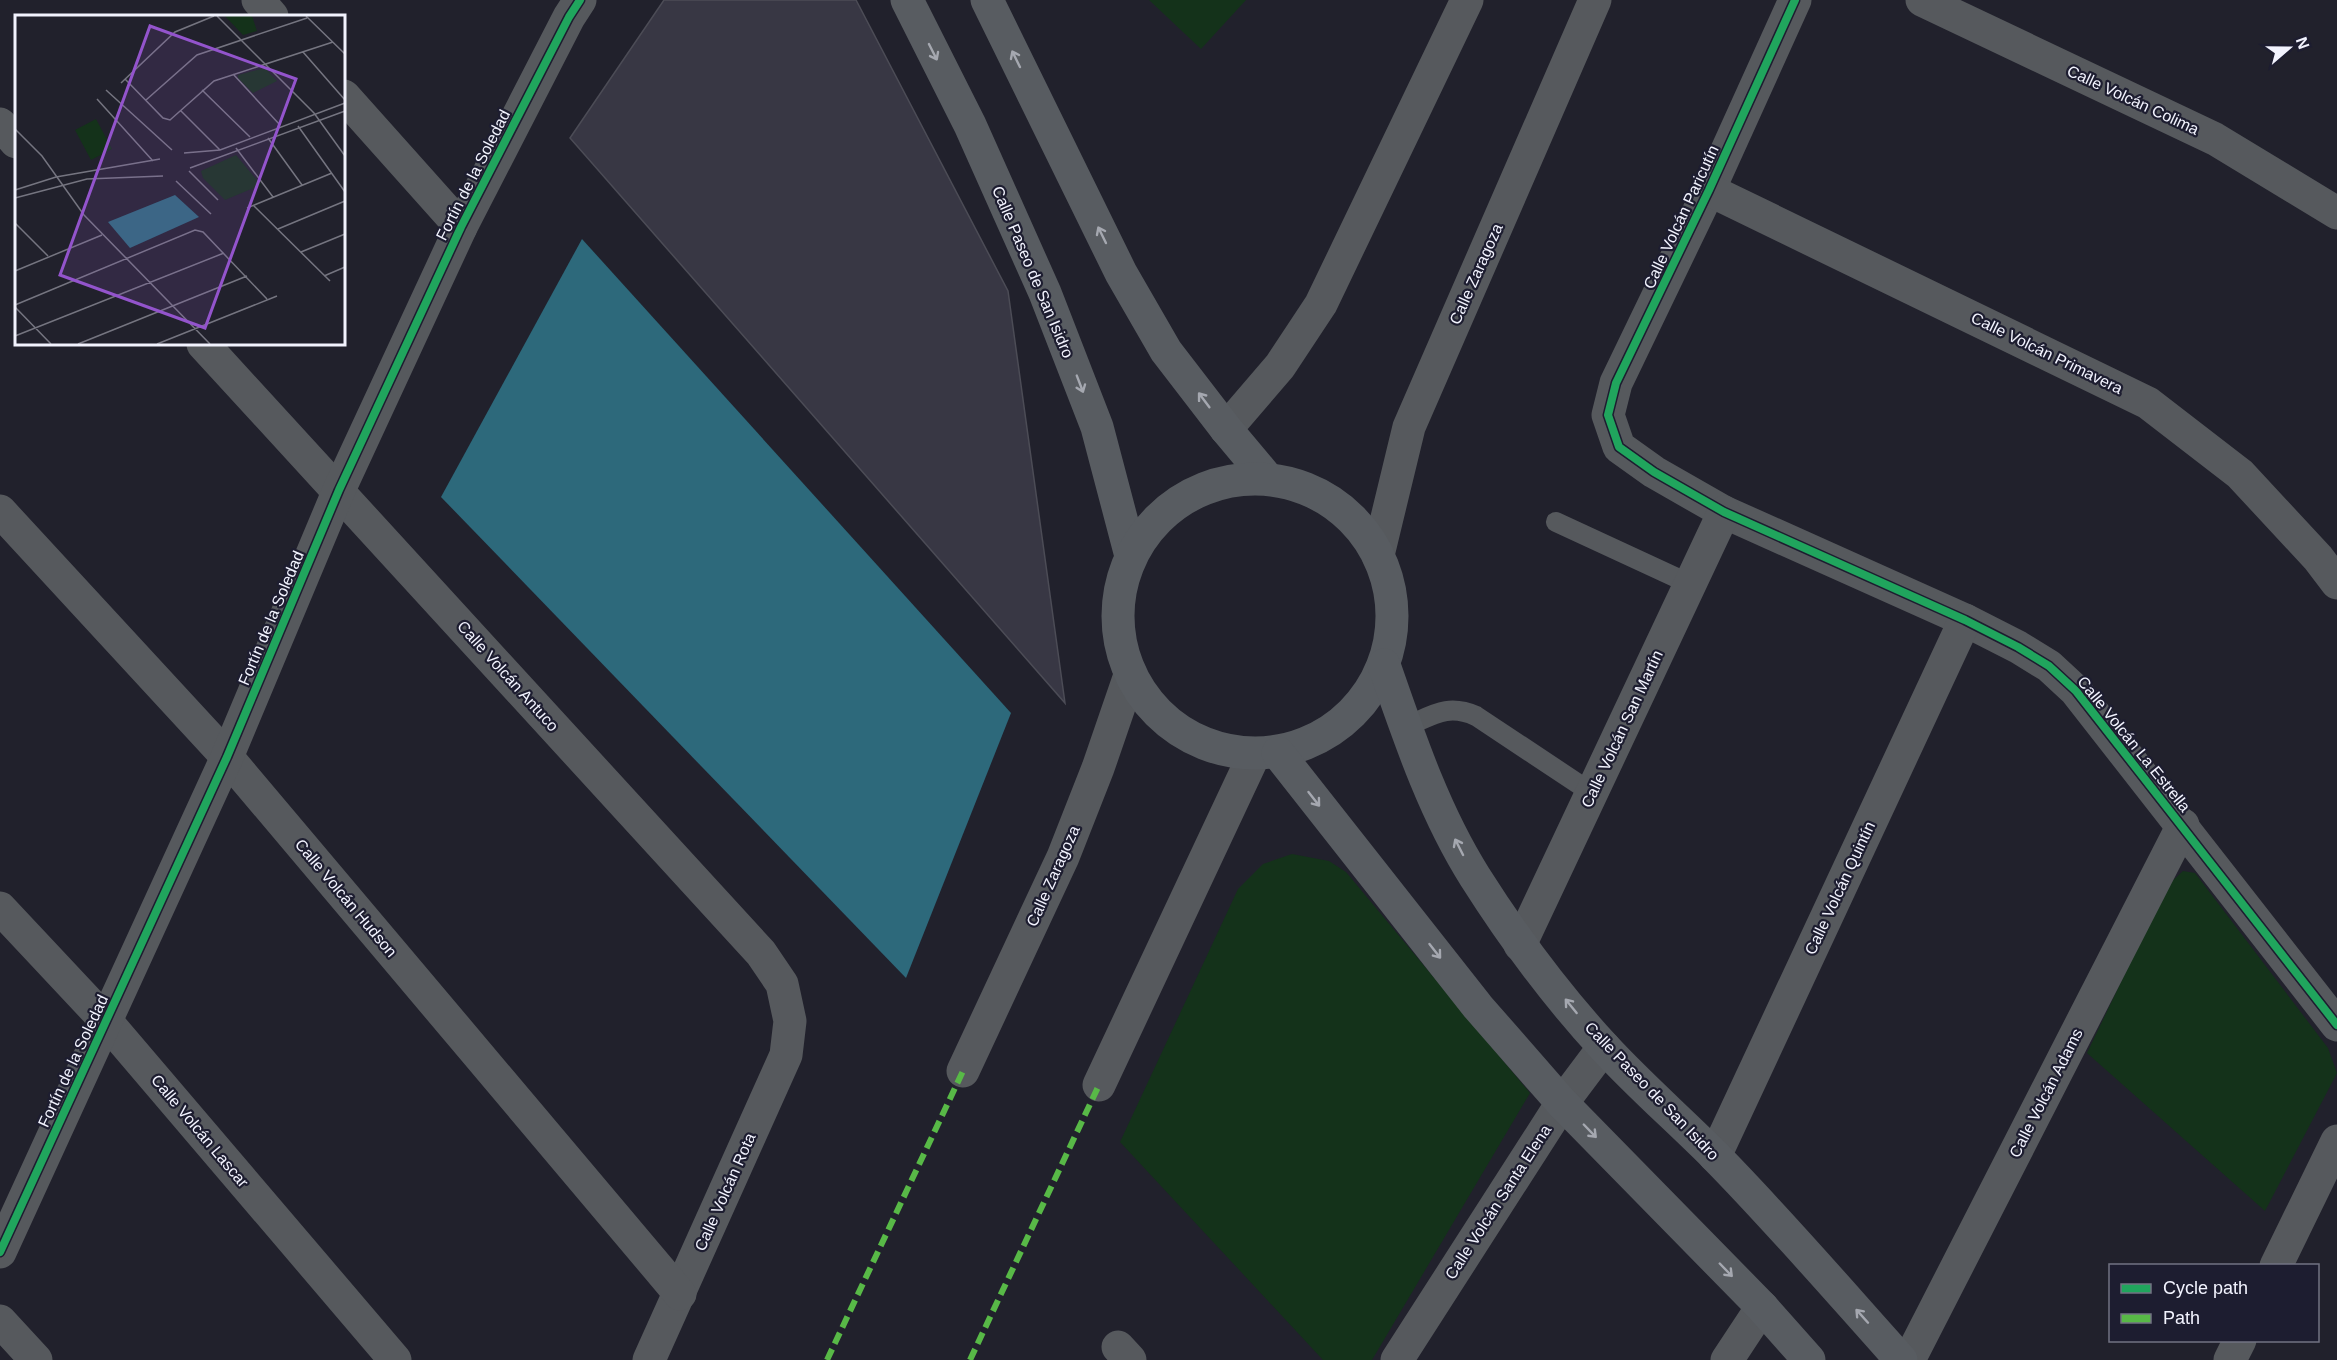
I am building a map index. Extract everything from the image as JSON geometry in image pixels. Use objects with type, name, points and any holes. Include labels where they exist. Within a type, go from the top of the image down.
[{"type":"main road","name":"Calle Paseo de San Isidro","points":[[907,0],[970,125],[1045,293],[1097,427],[1131,556]]},
{"type":"main road","points":[[987,0],[1121,273],[1166,351],[1267,478]]},
{"type":"main road","points":[[1267,478],[1312,491],[1350,517],[1378,555],[1392,609],[1384,665],[1360,706],[1323,737],[1266,754],[1203,745],[1160,717],[1130,675],[1117,615],[1131,556],[1154,521],[1187,495],[1226,481],[1267,478]]},
{"type":"main road","name":"Calle Paseo de San Isidro","points":[[1384,665],[1415,755],[1442,813],[1474,875],[1520,945],[1604,1047],[1715,1156],[1808,1255],[1901,1360]]},
{"type":"main road","points":[[1266,754],[1478,1007],[1562,1103],[1762,1307],[1809,1360]]},
{"type":"street","points":[[258,0],[271,15]]},
{"type":"street","name":"Fortín de la Soledad","points":[[0,1252],[227,757],[339,490],[461,227],[569,17],[580,0]]},
{"type":"street","points":[[1226,429],[1280,366],[1321,304],[1467,0]]},
{"type":"street","name":"Calle Zaragoza","points":[[1378,555],[1409,427],[1595,0]]},
{"type":"street","name":"Calle Volcán Paricutín","points":[[1619,447],[1608,415],[1616,383],[1709,190],[1795,0]]},
{"type":"street","name":"Calle Volcán Colima","points":[[1922,0],[2215,139],[2337,213]]},
{"type":"street","points":[[345,97],[461,227]]},
{"type":"street","points":[[0,124],[15,141]]},
{"type":"street","name":"Calle Volcán Primavera","points":[[1709,190],[2148,402],[2240,474],[2318,558],[2337,583]]},
{"type":"street","name":"Calle Volcán Antuco","points":[[204,345],[761,953],[782,984],[790,1021]]},
{"type":"street","name":"Calle Volcán La Estrella","points":[[1619,447],[1654,472],[1724,512],[1965,620],[2049,666],[2076,691],[2183,825],[2337,1025]]},
{"type":"street","name":"Calle Volcán Hudson","points":[[0,511],[227,757],[680,1294]]},
{"type":"street","name":"Calle Volcán San Martín","points":[[1520,945],[1724,512]]},
{"type":"street","name":"Calle Volcán Quintín","points":[[1715,1156],[1965,620]]},
{"type":"street","name":"Calle Zaragoza","points":[[963,1071],[1063,857],[1098,768],[1130,675]]},
{"type":"street","points":[[1099,1085],[1266,754]]},
{"type":"street","name":"Calle Volcán Adams","points":[[1910,1360],[2183,825]]},
{"type":"street","name":"Calle Volcán Lascar","points":[[0,908],[106,1021],[394,1360]]},
{"type":"street","name":"Calle Volcán Rota","points":[[649,1360],[786,1055],[790,1021]]},
{"type":"street","name":"Calle Volcán Santa Elena","points":[[1397,1360],[1562,1103],[1604,1047]]},
{"type":"street","points":[[2277,1264],[2337,1141]]},
{"type":"street","points":[[1726,1360],[1762,1307]]},
{"type":"street","points":[[0,1321],[36,1360]]},
{"type":"street","points":[[2230,1360],[2239,1342]]},
{"type":"lane","points":[[1556,522],[1690,584]]},
{"type":"lane","points":[[1405,727],[1443,711],[1461,710],[1476,716],[1592,793]]},
{"type":"green space","points":[[1149,0],[1246,0],[1201,49]]},
{"type":"green space","points":[[1292,854],[1329,861],[1346,872],[1530,1093],[1372,1360],[1323,1360],[1120,1142],[1238,889],[1263,864]]},
{"type":"green space","points":[[2183,871],[2195,873],[2328,1048],[2337,1073],[2265,1211],[2087,1053],[2167,886]]},
{"type":"water","points":[[582,239],[1011,713],[906,978],[441,497]]},
{"type":"building","points":[[664,0],[856,0],[1008,291],[1065,703],[570,138]]},
{"type":"marked path","points":[[827,1360],[963,1071]]},
{"type":"marked path","points":[[970,1360],[1099,1085]]},
{"type":"cycle path","points":[[0,1252],[227,757],[339,490],[461,227],[569,17],[580,0]]},
{"type":"cycle path","points":[[1795,0],[1709,190],[1616,383],[1608,415],[1619,447],[1654,472],[1724,512],[1965,620],[2049,666],[2076,691],[2337,1025]]}]
